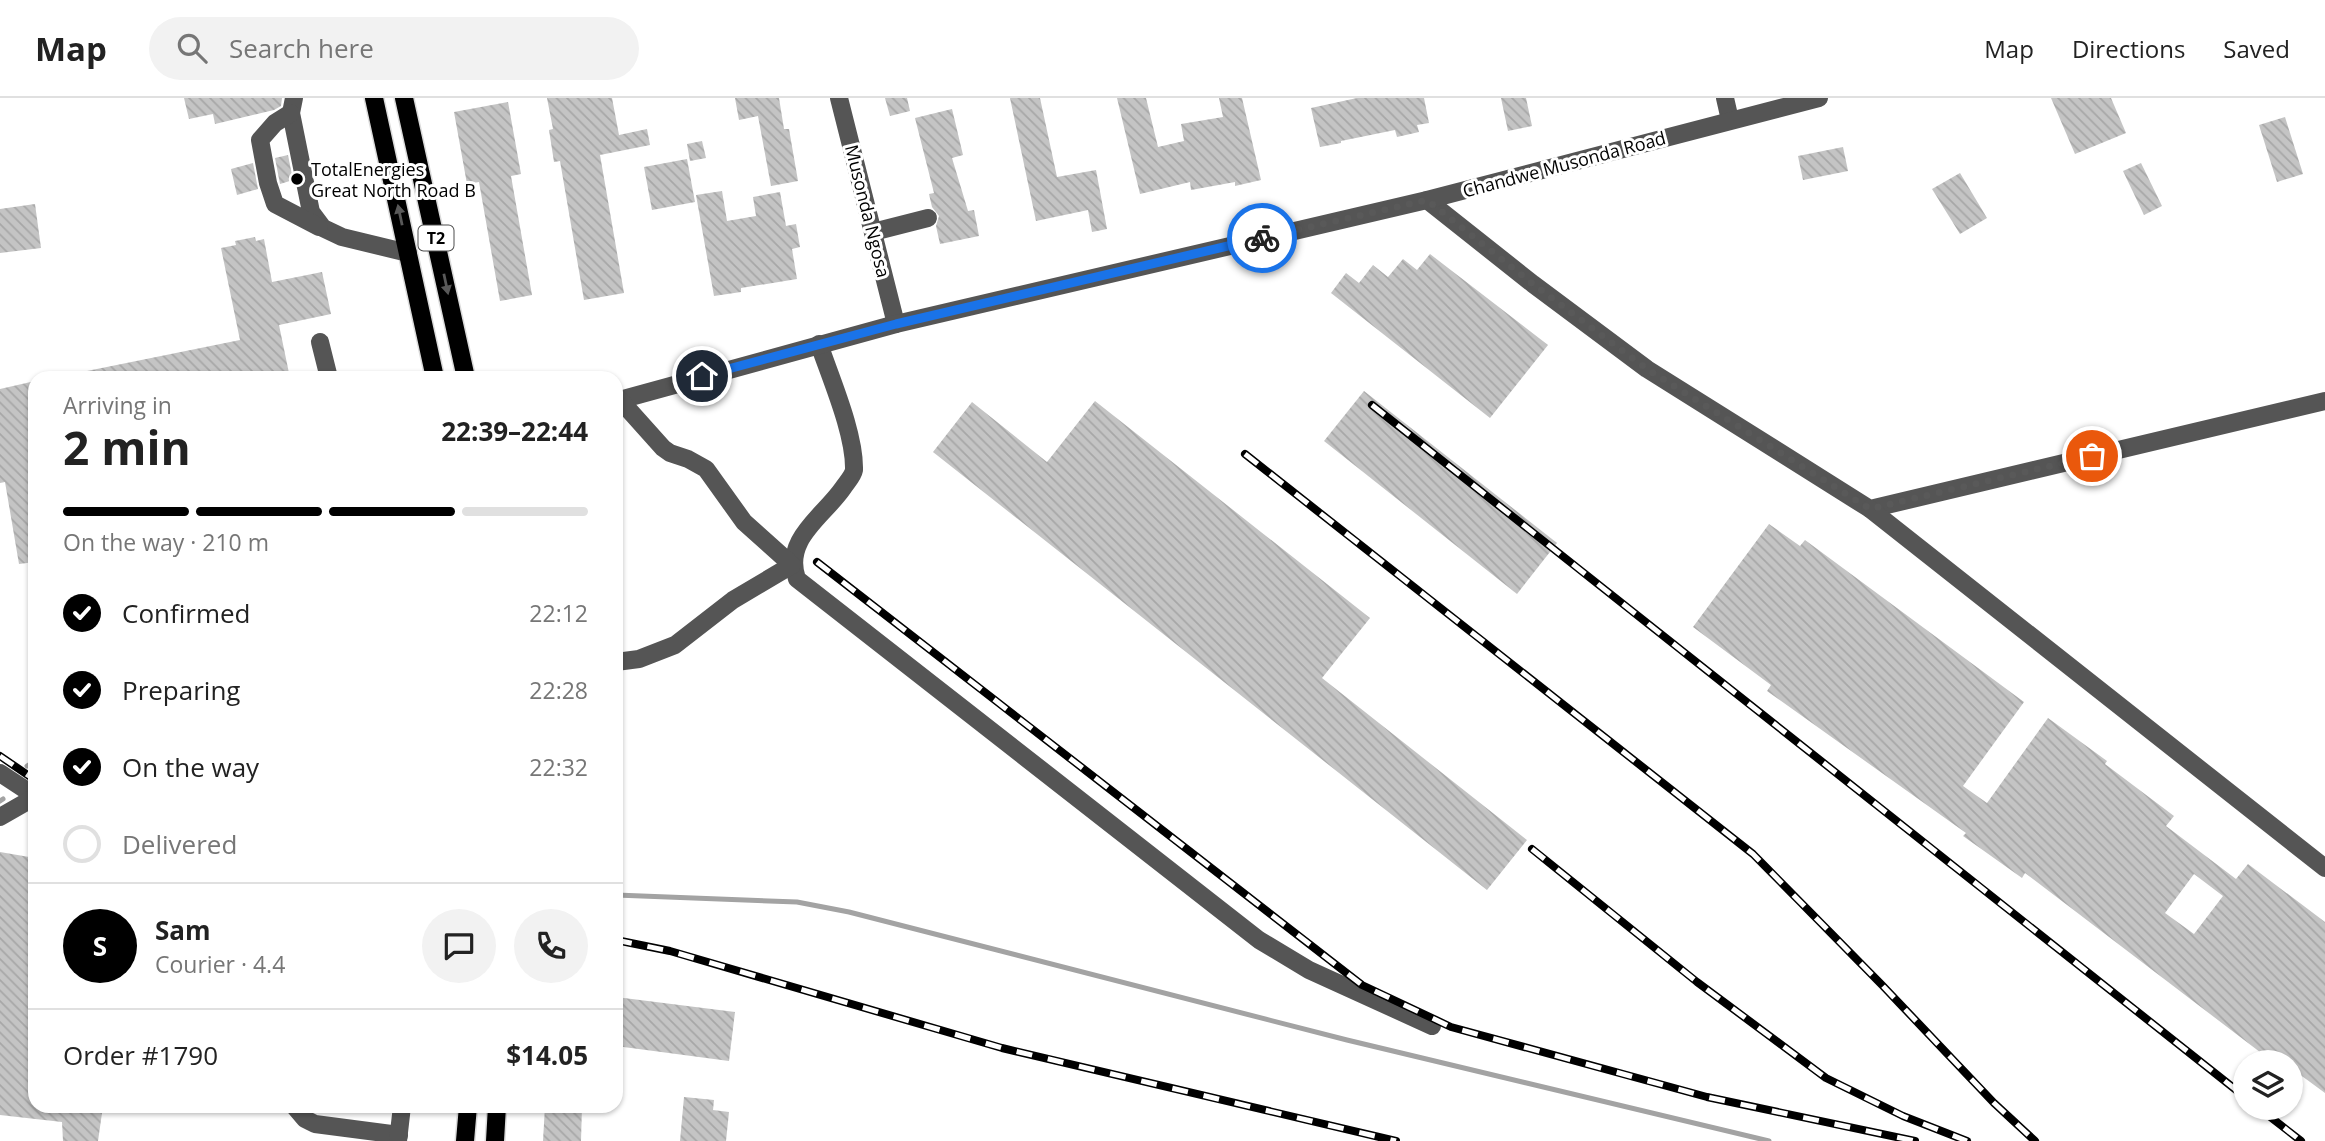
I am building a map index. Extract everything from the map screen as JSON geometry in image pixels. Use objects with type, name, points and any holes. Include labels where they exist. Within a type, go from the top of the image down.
[{"type":"main road","name":"T2","points":[[374,98],[433,371]]},
{"type":"main road","name":"T2","points":[[404,98],[464,371]]},
{"type":"main road","points":[[466,1141],[468,1113]]},
{"type":"main road","points":[[495,1141],[497,1113]]},
{"type":"street","name":"Musonda Ngosa","points":[[839,98],[896,324]]},
{"type":"street","points":[[1725,98],[1730,120]]},
{"type":"street","name":"Chandwe Musonda Road","points":[[623,399],[896,324],[1427,200],[1819,98]]},
{"type":"street","points":[[292,105],[260,140],[275,204],[342,237],[408,253]]},
{"type":"street","points":[[292,105],[311,212],[323,228]]},
{"type":"street","points":[[1427,200],[1544,293],[1647,369],[1870,509],[2325,868]]},
{"type":"street","points":[[873,232],[928,218]]},
{"type":"street","points":[[320,341],[327,371]]},
{"type":"street","points":[[623,661],[639,659],[675,645],[733,600],[792,565],[800,539],[838,496],[854,473],[852,444],[819,344]]},
{"type":"street","points":[[1870,509],[2325,401]]},
{"type":"street","points":[[623,405],[670,453],[688,458],[706,469],[744,522],[792,565],[797,579],[1259,940],[1309,970],[1432,1026]]},
{"type":"street","points":[[0,773],[28,792]]},
{"type":"street","points":[[0,817],[28,801]]},
{"type":"street","points":[[300,1113],[315,1124],[398,1138],[401,1113]]},
{"type":"building","points":[[184,98],[282,98],[281,106],[274,110],[215,124],[213,114],[189,119]]},
{"type":"building","points":[[547,98],[612,98],[619,135],[647,129],[650,145],[600,155],[624,293],[584,300],[560,161],[554,162],[549,130],[553,129]]},
{"type":"building","points":[[735,98],[779,98],[784,129],[789,129],[798,181],[771,186],[758,116],[739,120]]},
{"type":"building","points":[[885,98],[907,98],[910,111],[890,116]]},
{"type":"building","points":[[1010,98],[1040,98],[1057,177],[1096,170],[1107,229],[1092,232],[1088,210],[1036,221]]},
{"type":"building","points":[[1117,98],[1146,98],[1158,147],[1184,141],[1181,124],[1223,117],[1219,98],[1242,98],[1261,180],[1235,186],[1235,182],[1191,190],[1190,182],[1140,194]]},
{"type":"building","points":[[1357,98],[1424,98],[1429,123],[1417,125],[1419,132],[1397,137],[1395,130],[1320,147],[1311,108]]},
{"type":"building","points":[[1501,98],[1526,98],[1532,126],[1508,131]]},
{"type":"building","points":[[2051,98],[2111,98],[2126,133],[2075,154]]},
{"type":"building","points":[[508,102],[521,174],[511,176],[532,295],[500,301],[479,182],[467,184],[454,112]]},
{"type":"building","points":[[952,109],[963,155],[952,158],[968,211],[974,210],[979,236],[940,244],[936,226],[939,216],[932,207],[929,194],[934,193],[915,118]]},
{"type":"building","points":[[2285,117],[2303,174],[2277,182],[2259,125]]},
{"type":"building","points":[[702,141],[706,158],[690,161],[687,144]]},
{"type":"building","points":[[1843,147],[1848,171],[1803,180],[1798,156]]},
{"type":"building","points":[[288,155],[293,180],[280,184],[275,158]]},
{"type":"building","points":[[687,159],[695,202],[652,210],[644,167]]},
{"type":"building","points":[[253,163],[258,189],[237,195],[231,169]]},
{"type":"building","points":[[2141,163],[2162,206],[2144,215],[2123,171]]},
{"type":"building","points":[[1960,173],[1987,218],[1960,234],[1932,189]]},
{"type":"building","points":[[722,191],[727,221],[756,216],[753,197],[780,192],[786,226],[796,224],[800,247],[792,249],[797,279],[741,288],[741,292],[714,296],[696,195]]},
{"type":"building","points":[[35,204],[41,248],[0,253],[0,209]]},
{"type":"building","points":[[255,237],[256,241],[264,239],[272,282],[322,272],[331,314],[279,325],[289,371],[87,371],[240,340],[221,248],[236,245],[235,241]]},
{"type":"building","points":[[1430,254],[1548,345],[1490,418],[1331,293],[1346,273],[1359,283],[1373,265],[1388,277],[1403,259],[1417,270]]},
{"type":"building","points":[[28,383],[28,563],[19,564],[5,482],[0,483],[0,389]]},
{"type":"building","points":[[1364,391],[1557,543],[1517,594],[1324,441]]},
{"type":"building","points":[[1095,401],[1370,618],[1322,678],[1527,840],[1487,890],[933,452],[972,402],[1047,462]]},
{"type":"building","points":[[1769,524],[1800,546],[1805,540],[2024,702],[1963,786],[1987,803],[2048,718],[2107,761],[2105,764],[2174,816],[2166,826],[2236,879],[2248,864],[2325,922],[2325,1093],[2303,1077],[2303,1050],[2257,1050],[2025,873],[2022,878],[1963,836],[1966,833],[1767,691],[1771,685],[1693,627]],"holes":[[[2194,874],[2223,896],[2194,934],[2165,913]]]},
{"type":"building","points":[[0,852],[28,857],[28,1113],[102,1113],[98,1141],[63,1141],[62,1122],[0,1115]]},
{"type":"building","points":[[623,998],[735,1012],[729,1061],[623,1047]]},
{"type":"building","points":[[684,1097],[714,1100],[713,1110],[729,1112],[726,1141],[680,1141]]},
{"type":"building","points":[[545,1113],[582,1113],[581,1141],[543,1141]]},
{"type":"waterway","points":[[623,895],[797,902],[849,912],[1347,1040],[1769,1141]]},
{"type":"railway","points":[[1372,405],[2233,1087]]},
{"type":"railway","points":[[1245,454],[1753,854],[1994,1103],[2035,1141]]},
{"type":"railway","points":[[817,562],[1362,985],[1451,1027],[1707,1097],[1915,1141]]},
{"type":"railway","points":[[0,756],[28,775]]},
{"type":"railway","points":[[1532,849],[1697,982],[1826,1078],[1903,1116],[1967,1141]]},
{"type":"railway","points":[[623,941],[670,951],[1002,1048],[1396,1141]]},
{"type":"railway","points":[[2274,1120],[2301,1141]]},
{"type":"way so far","points":[[1262,238],[1427,200],[1647,369],[1870,509],[2092,456]]},
{"type":"place","name":"TotalEnergies Great North Road B","points":[[297,179]]},
{"type":"route","points":[[702,376],[896,324],[1262,238]]}]
